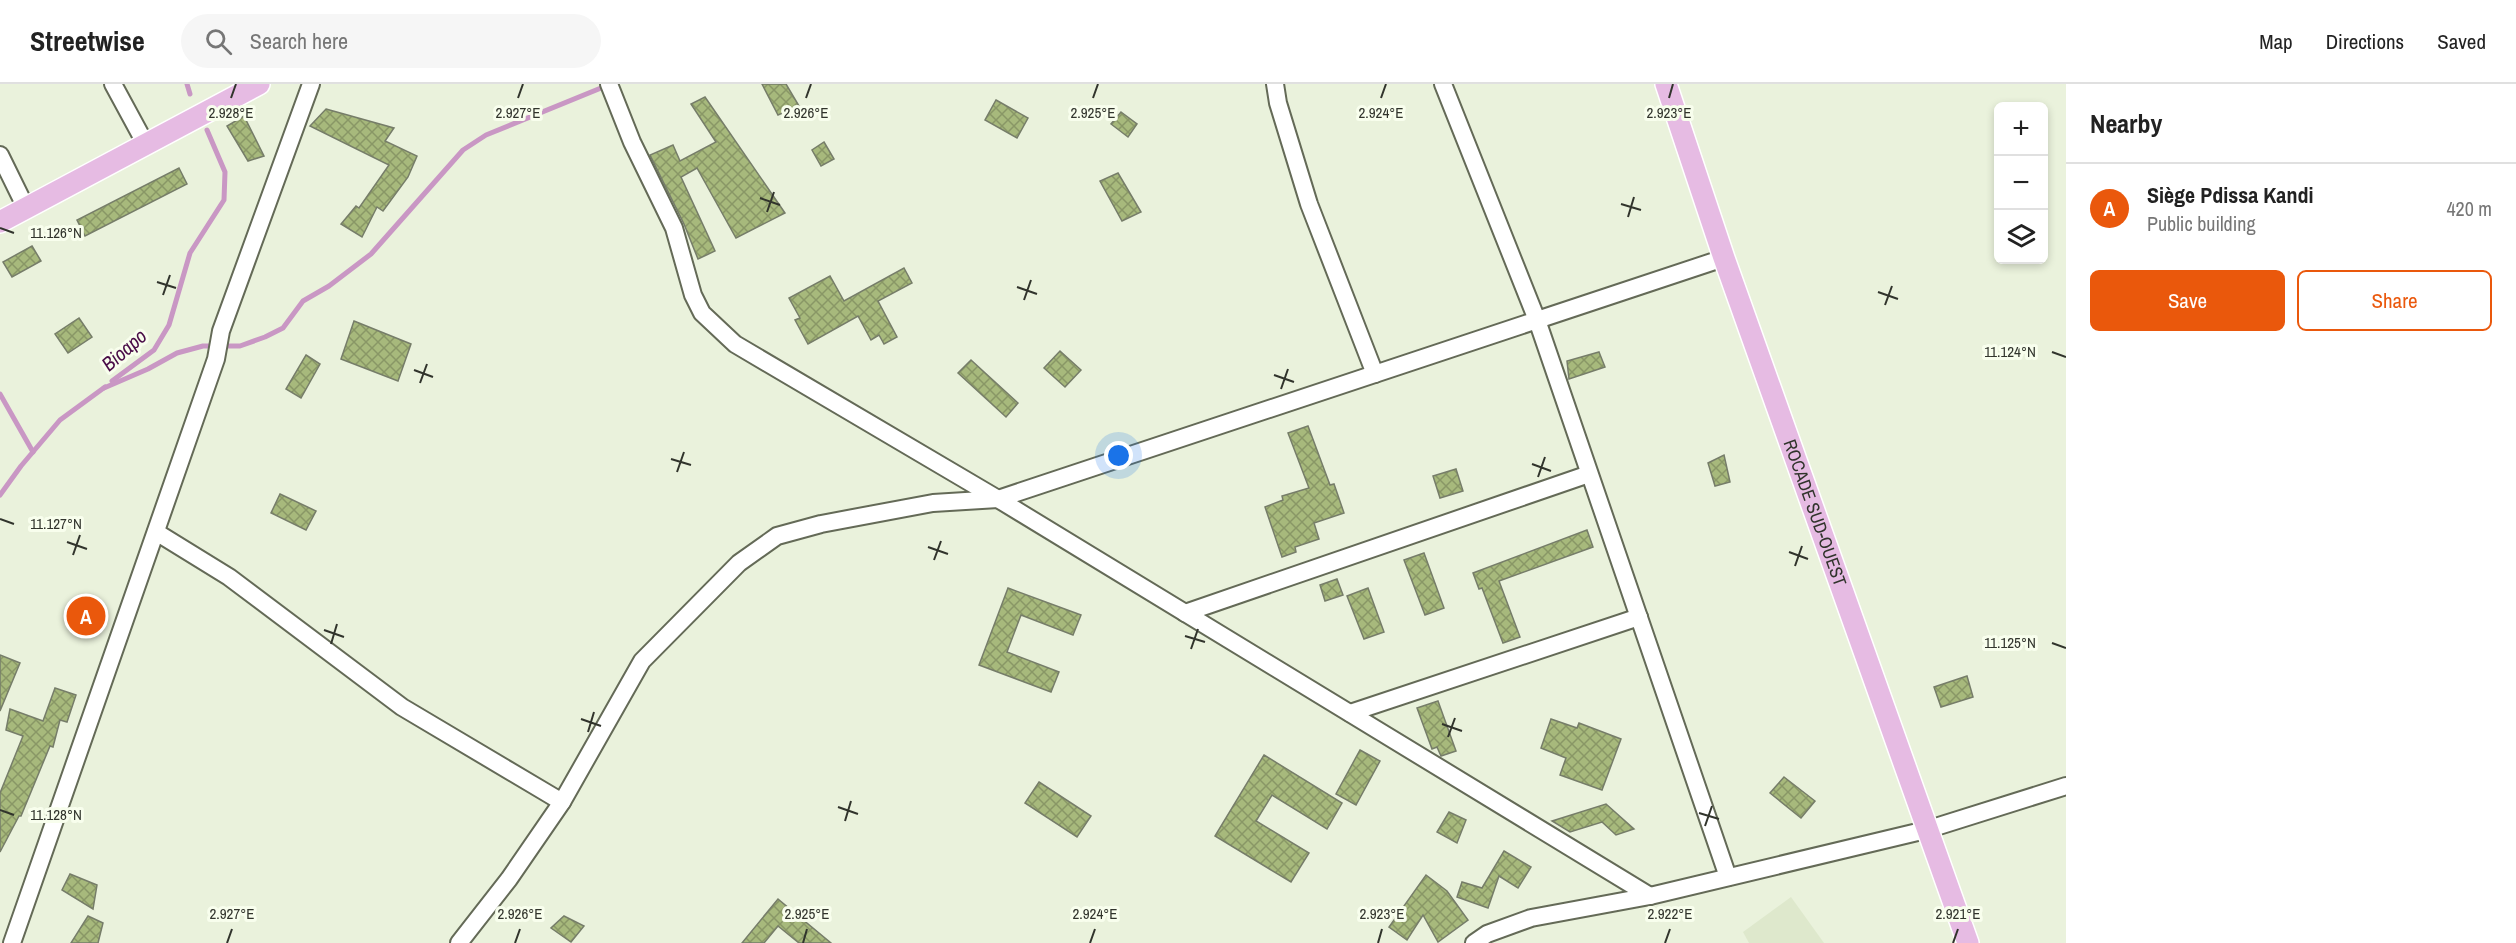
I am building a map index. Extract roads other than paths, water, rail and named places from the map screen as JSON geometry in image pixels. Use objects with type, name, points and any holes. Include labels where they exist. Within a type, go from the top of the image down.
[{"type":"main road","points":[[0,222],[259,84]]},
{"type":"main road","name":"ROCADE SUD-OUEST","points":[[1666,84],[1724,258],[1968,943]]},
{"type":"street","points":[[113,84],[145,143]]},
{"type":"street","points":[[12,943],[216,359],[221,331],[311,84]]},
{"type":"street","points":[[609,84],[632,142],[674,228],[693,295],[702,313],[735,344],[998,499],[1650,896]]},
{"type":"street","points":[[1275,84],[1278,103],[1309,204],[1375,374]]},
{"type":"street","points":[[1443,84],[1537,320],[1728,877]]},
{"type":"street","points":[[0,155],[26,208]]},
{"type":"street","points":[[459,943],[509,879],[562,802],[642,661],[739,563],[777,536],[821,524],[933,503],[998,499],[1724,258]]},
{"type":"street","points":[[1185,613],[1589,474]]},
{"type":"street","points":[[156,532],[229,577],[402,707],[562,802]]},
{"type":"street","points":[[1350,713],[1639,618]]},
{"type":"street","points":[[1474,943],[1487,934],[1531,918],[1650,896],[1926,830],[2066,786]]},
{"type":"waterway","points":[[187,84],[190,94]]},
{"type":"waterway","points":[[104,388],[148,369],[177,353],[203,346],[240,346],[283,328],[303,301],[329,286],[371,254],[463,150],[486,135],[606,86]]},
{"type":"waterway","name":"Bioapo","points":[[112,381],[154,350],[169,325],[190,253],[224,200],[225,172],[207,130]]},
{"type":"waterway","name":"Bioapo","points":[[0,495],[60,420],[105,387]]},
{"type":"waterway","points":[[0,394],[33,452]]},
{"type":"place","name":"Siège Pdissa Kandi","points":[[86,616]]}]
